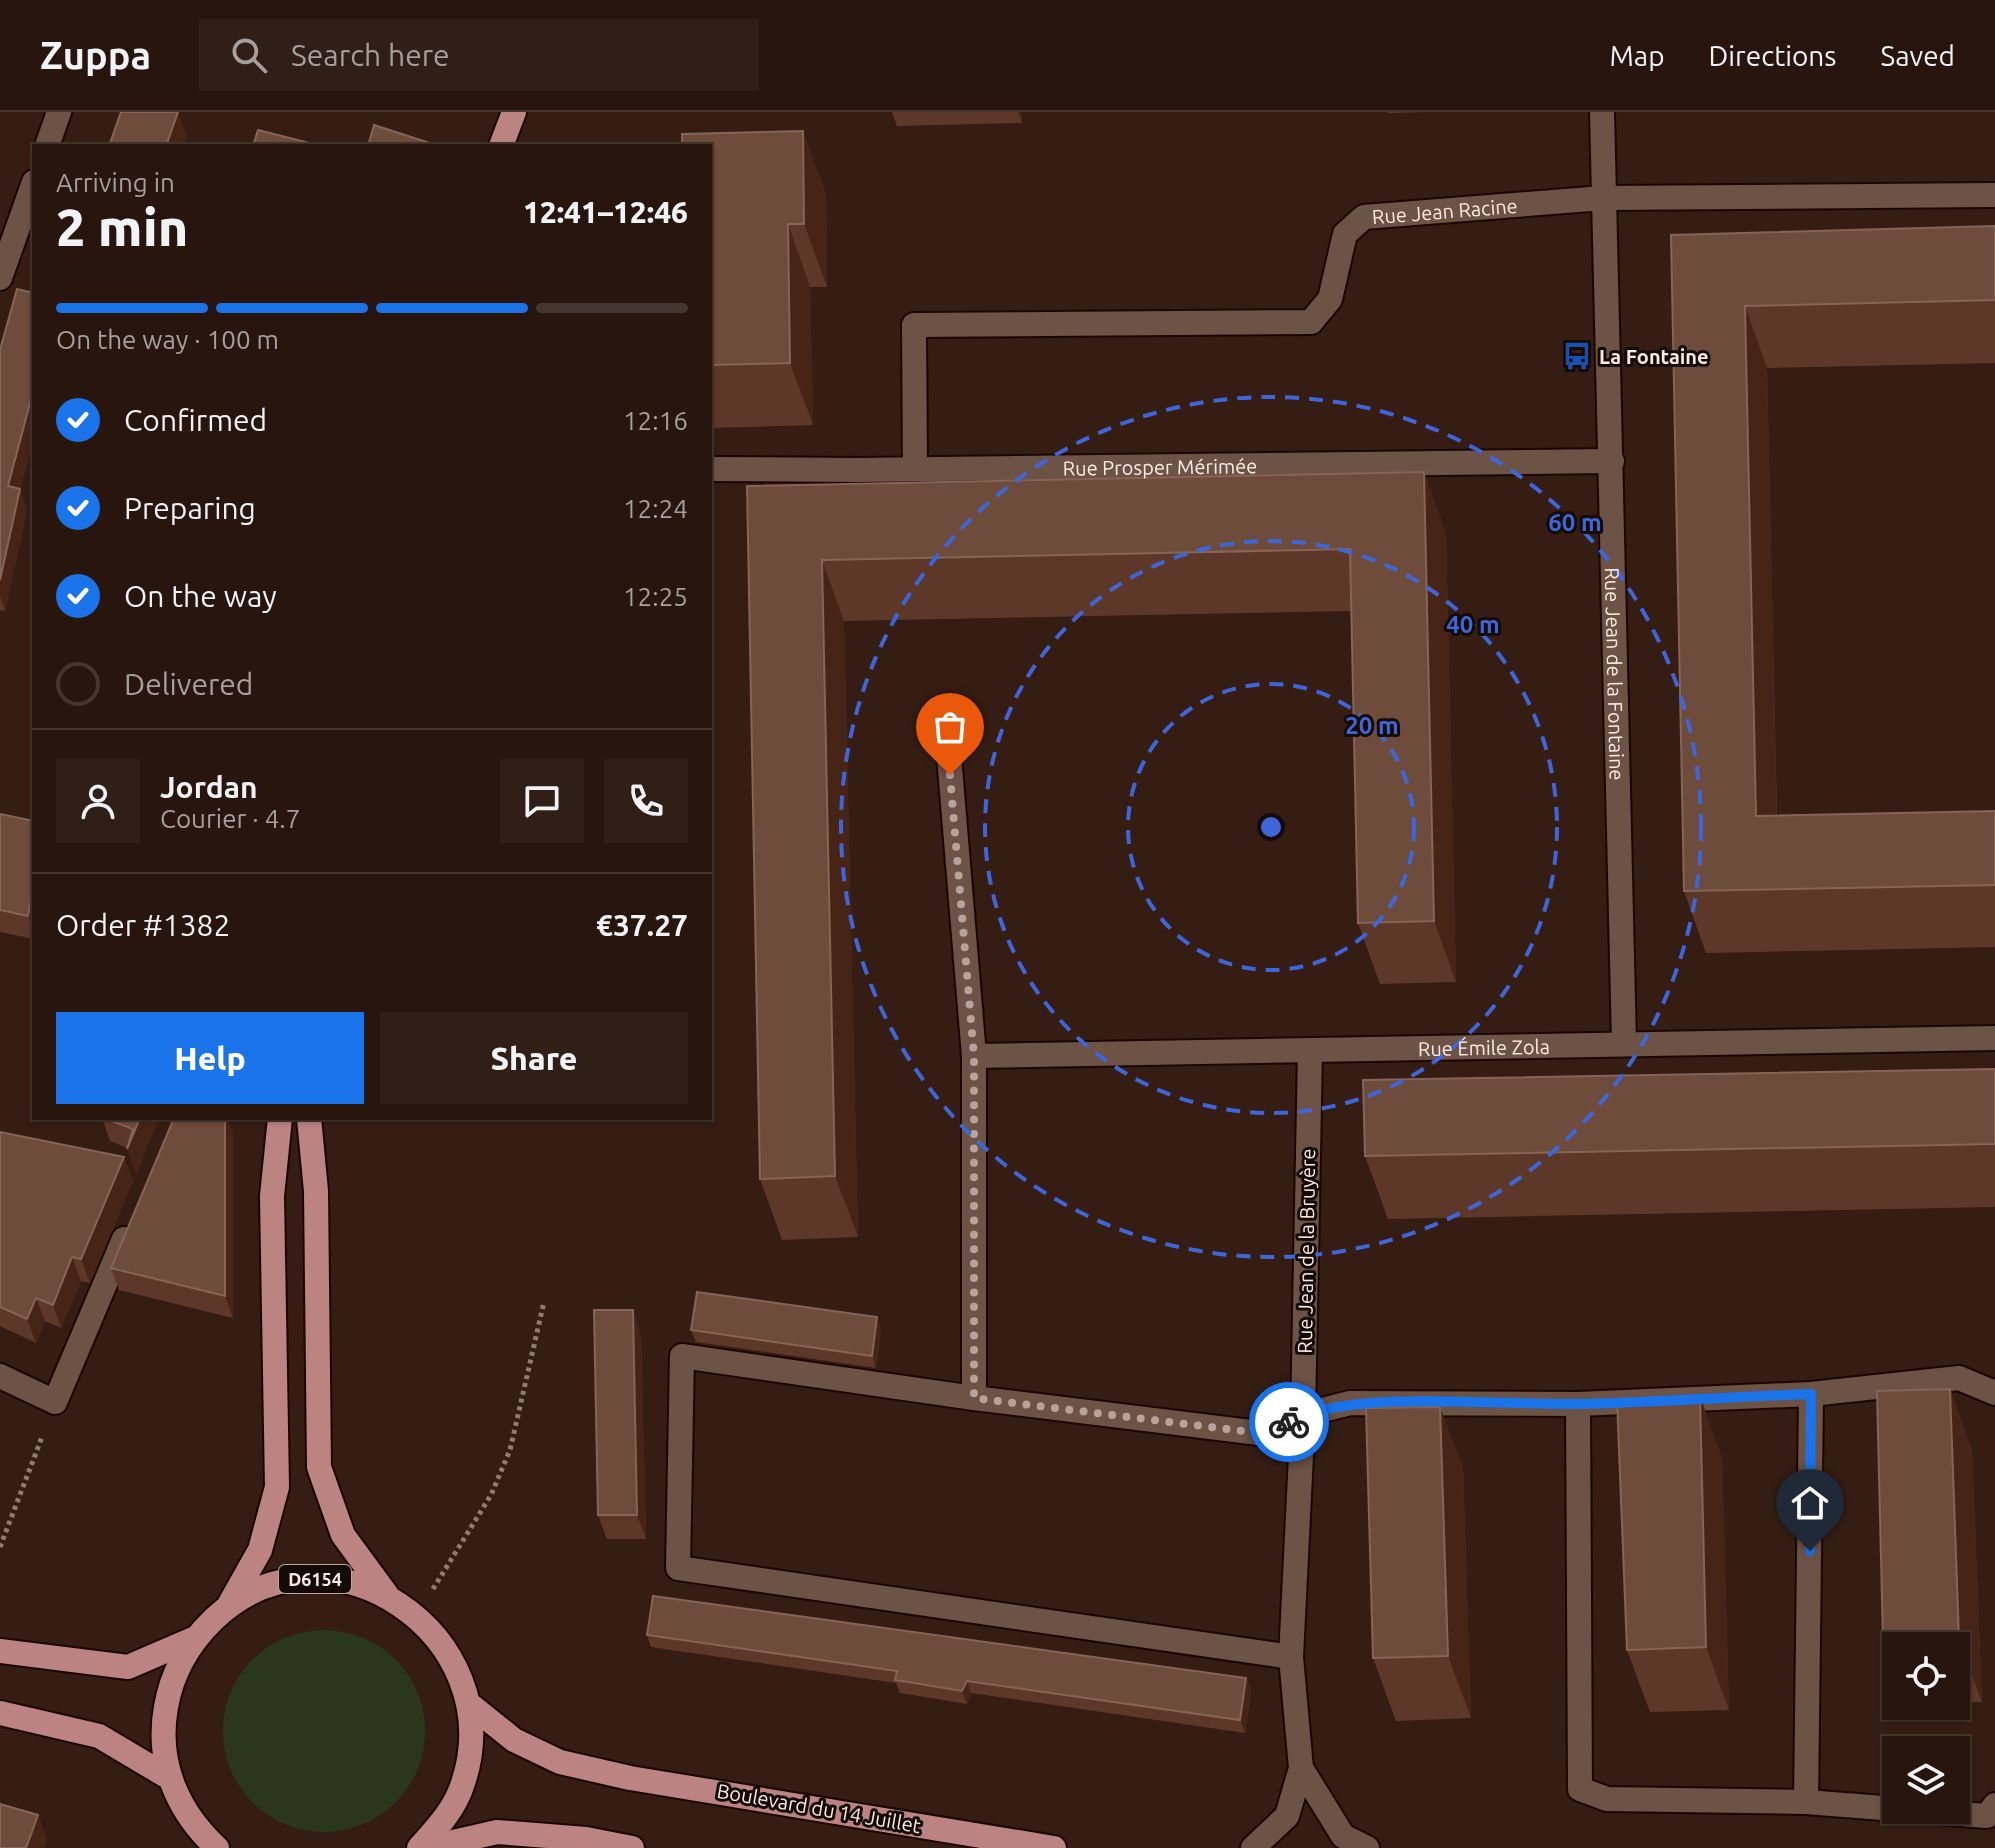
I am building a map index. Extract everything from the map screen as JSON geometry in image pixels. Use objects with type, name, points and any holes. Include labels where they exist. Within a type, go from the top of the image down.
[{"type":"main road","points":[[502,144],[514,112]]},
{"type":"main road","points":[[229,1605],[260,1550],[277,1487],[272,1196],[280,1120]]},
{"type":"main road","points":[[309,1120],[316,1191],[319,1467],[343,1535],[387,1595]]},
{"type":"main road","name":"D6154","points":[[217,1848],[192,1825],[168,1777],[162,1729],[170,1681],[193,1639],[229,1605],[266,1587],[307,1579],[348,1582],[387,1595],[415,1614],[449,1654],[468,1703],[471,1743],[463,1784],[445,1819],[419,1848]]},
{"type":"main road","points":[[0,1651],[128,1667],[193,1639]]},
{"type":"main road","name":"Boulevard du 14 Juillet","points":[[468,1703],[514,1740],[560,1762],[630,1778],[1054,1848]]},
{"type":"main road","points":[[0,1713],[99,1736],[168,1777]]},
{"type":"main road","points":[[427,1848],[497,1832],[586,1839],[632,1848]]},
{"type":"street","points":[[48,144],[59,112]]},
{"type":"street","name":"Rue Jean de la Fontaine","points":[[1602,112],[1624,1043]]},
{"type":"street","points":[[0,278],[32,188]]},
{"type":"street","name":"Rue Jean Racine","points":[[915,469],[914,325],[1311,322],[1330,299],[1345,234],[1364,217],[1603,198],[1995,195]]},
{"type":"street","name":"Rue Prosper Mérimée","points":[[712,469],[1612,461]]},
{"type":"street","points":[[948,744],[974,1056],[974,1398]]},
{"type":"street","name":"Rue Émile Zola","points":[[974,1056],[1995,1038]]},
{"type":"street","name":"Rue Jean de la Bruyère","points":[[1301,1768],[1291,1657],[1303,1415],[1310,1051]]},
{"type":"street","points":[[0,1376],[55,1402],[134,1217]]},
{"type":"street","points":[[1291,1657],[678,1568],[682,1356],[974,1398],[1267,1434],[1303,1415],[1350,1403],[1578,1404],[1811,1394],[1959,1378],[1995,1393]]},
{"type":"street","points":[[1806,1802],[1811,1394]]},
{"type":"street","points":[[1578,1404],[1580,1789],[1607,1799],[1806,1802],[1882,1808]]},
{"type":"street","points":[[1253,1848],[1287,1816],[1301,1768]]},
{"type":"street","points":[[1301,1768],[1343,1836],[1367,1848]]},
{"type":"street","points":[[1970,1815],[1987,1816],[1995,1805]]},
{"type":"path","points":[[415,1614],[459,1551],[505,1461],[544,1302]]},
{"type":"path","points":[[0,1547],[55,1402]]},
{"type":"green space","points":[[324,1630],[363,1638],[396,1659],[417,1692],[425,1731],[417,1770],[396,1803],[363,1824],[324,1832],[285,1824],[252,1803],[231,1770],[223,1731],[231,1692],[252,1659],[285,1638]]},
{"type":"building","points":[[121,112],[178,112],[167,144],[110,144]]},
{"type":"building","points":[[374,125],[433,144],[369,144]]},
{"type":"building","points":[[258,130],[313,144],[254,144]]},
{"type":"building","points":[[803,131],[804,224],[788,224],[790,363],[712,365],[712,144],[682,144],[682,134]]},
{"type":"building","points":[[1995,226],[1995,300],[1745,306],[1756,816],[1995,811],[1995,885],[1684,891],[1671,235]]},
{"type":"building","points":[[17,289],[32,293],[32,396],[8,486],[20,489],[0,580],[0,350]]},
{"type":"building","points":[[1424,472],[1434,921],[1358,923],[1350,549],[822,560],[835,1176],[760,1179],[747,486]]},
{"type":"building","points":[[0,814],[32,821],[32,893],[28,916],[0,910]]},
{"type":"building","points":[[1995,1069],[1995,1144],[1365,1156],[1363,1080]]},
{"type":"building","points":[[109,1120],[139,1120],[127,1149],[133,1129]]},
{"type":"building","points":[[173,1120],[225,1120],[225,1296],[111,1268]]},
{"type":"building","points":[[0,1132],[124,1157],[81,1259],[72,1257],[53,1305],[36,1298],[27,1319],[0,1307]]},
{"type":"building","points":[[697,1292],[877,1317],[872,1356],[691,1330]]},
{"type":"building","points":[[594,1310],[633,1310],[637,1515],[598,1515]]},
{"type":"building","points":[[1950,1389],[1959,1632],[1883,1632],[1877,1391]]},
{"type":"building","points":[[1700,1396],[1706,1647],[1627,1650],[1617,1399]]},
{"type":"building","points":[[1440,1407],[1448,1656],[1373,1658],[1366,1408]]},
{"type":"building","points":[[653,1596],[1246,1678],[1240,1720],[967,1681],[962,1691],[895,1680],[897,1671],[647,1635]]},
{"type":"building","points":[[0,1804],[38,1815],[26,1848],[0,1848]]},
{"type":"way so far","points":[[950,775],[974,1056],[974,1398],[1267,1434],[1289,1422]]},
{"type":"place","name":"La Fontaine","points":[[1577,356]]},
{"type":"route","points":[[1289,1422],[1303,1415],[1350,1403],[1578,1404],[1811,1394],[1810,1551]]}]
